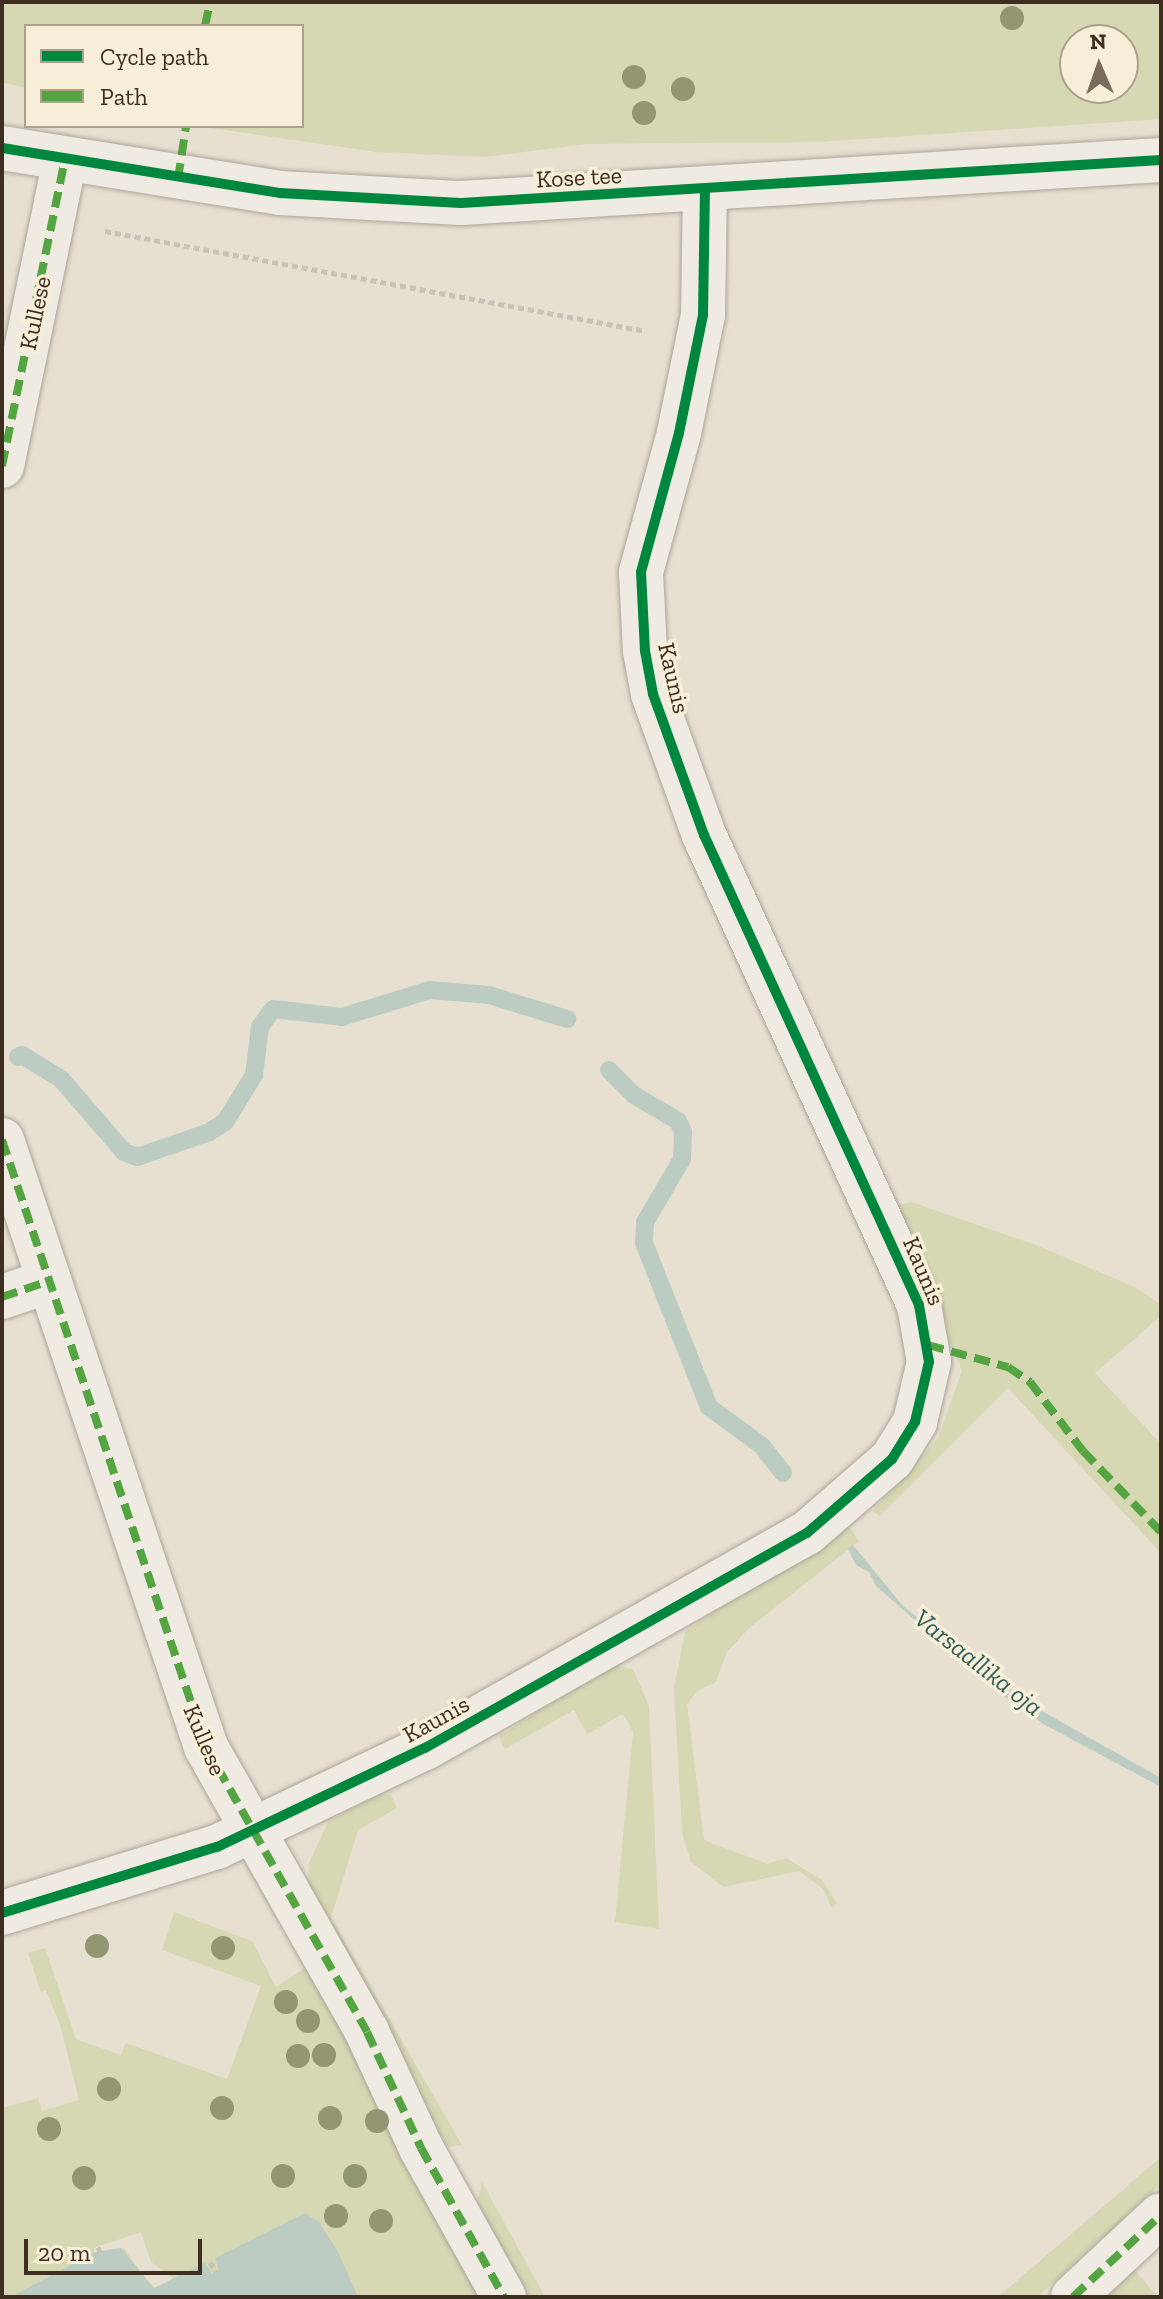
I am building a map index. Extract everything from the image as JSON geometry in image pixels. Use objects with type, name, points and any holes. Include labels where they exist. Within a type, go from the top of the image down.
[{"type":"street","name":"Kose tee","points":[[2,148],[280,193],[371,201],[485,202],[1161,160]]},
{"type":"street","name":"Kullese","points":[[2,466],[65,160]]},
{"type":"street","name":"Kaunis","points":[[2,1913],[148,1871],[250,1833],[425,1748],[807,1533],[892,1459],[915,1422],[924,1394],[928,1345],[919,1305],[704,835],[653,694],[645,651],[641,572],[699,341],[705,189]]},
{"type":"street","name":"Kullese","points":[[2,1140],[206,1747],[250,1833],[367,2032],[421,2148],[504,2297]]},
{"type":"street","points":[[2,1297],[49,1281]]},
{"type":"street","points":[[1073,2297],[1161,2215]]},
{"type":"path","points":[[53,222],[699,341]]},
{"type":"path","points":[[210,2262],[216,2272]]},
{"type":"green space","points":[[2,2],[1161,2],[1161,119],[818,142],[587,144],[485,157],[376,152],[211,128],[304,128],[304,24],[24,24],[24,88],[2,82]]},
{"type":"green space","points":[[911,1202],[1036,1245],[1137,1288],[1161,1305],[1161,1316],[1095,1373],[1161,1444],[1161,1553],[1008,1388],[880,1516],[873,1511],[938,1438],[962,1371],[893,1207]]},
{"type":"green space","points":[[846,1522],[859,1541],[749,1628],[727,1652],[716,1682],[697,1691],[687,1704],[704,1840],[767,1864],[786,1858],[822,1880],[837,1903],[832,1908],[823,1889],[799,1871],[724,1887],[691,1862],[682,1833],[674,1688],[685,1632]]},
{"type":"green space","points":[[613,1665],[633,1669],[649,1706],[659,1929],[615,1922],[633,1732],[623,1714],[587,1734],[574,1710],[505,1749],[499,1736]]},
{"type":"green space","points":[[380,1793],[391,1795],[397,1808],[358,1830],[331,1918],[462,2145],[448,2147],[380,2032],[308,1889],[309,1863],[328,1822]]},
{"type":"green space","points":[[174,1912],[252,1941],[276,1987],[308,1966],[484,2297],[323,2297],[224,2270],[156,2297],[107,2250],[124,2248],[148,2283],[157,2288],[173,2278],[151,2262],[141,2232],[94,2248],[95,2255],[52,2297],[2,2297],[2,2108],[38,2098],[42,2111],[79,2100],[61,2028],[46,1990],[41,1992],[28,1953],[45,1948],[76,2039],[121,2055],[126,2043],[227,2079],[261,1986],[162,1950]]},
{"type":"green space","points":[[1161,2157],[1161,2184],[1038,2297],[998,2297]]},
{"type":"green space","points":[[482,2182],[545,2297],[526,2297],[477,2200]]},
{"type":"green space","points":[[1133,2268],[1158,2297],[1103,2297]]},
{"type":"shaded area","points":[[853,1545],[903,1606],[1033,1706],[1161,1778],[1161,1787],[1045,1725],[996,1691],[876,1586],[869,1572],[856,1565],[848,1549]]},
{"type":"shaded area","points":[[305,2213],[319,2222],[338,2252],[358,2297],[11,2297],[95,2252],[121,2248],[154,2288],[205,2263],[212,2274],[219,2270],[215,2258]]},
{"type":"waterway","name":"Varsaallika oja","points":[[18,1057],[22,1055],[61,1079],[124,1152],[137,1157],[209,1132],[225,1122],[254,1075],[260,1027],[273,1009],[342,1017],[430,990],[489,995],[567,1019]]},
{"type":"waterway","name":"Varsaallika oja","points":[[609,1070],[634,1095],[678,1121],[683,1132],[682,1159],[645,1222],[644,1243],[709,1407],[762,1446],[783,1473]]},
{"type":"marked path","points":[[205,24],[210,2]]},
{"type":"marked path","points":[[178,179],[186,128]]},
{"type":"marked path","points":[[2,466],[65,160]]},
{"type":"marked path","points":[[2,1140],[206,1747],[367,2032],[421,2148],[504,2297]]},
{"type":"marked path","points":[[2,1297],[49,1281]]},
{"type":"marked path","points":[[928,1345],[1008,1367],[1030,1382],[1083,1451],[1161,1532]]},
{"type":"marked path","points":[[1073,2297],[1161,2215]]},
{"type":"cycle path","points":[[2,148],[280,193],[461,203],[1161,160]]},
{"type":"cycle path","points":[[2,1913],[217,1847],[425,1748],[807,1533],[892,1459],[915,1422],[929,1362],[919,1305],[704,835],[653,694],[645,651],[641,572],[679,433],[703,315],[705,189]]}]
